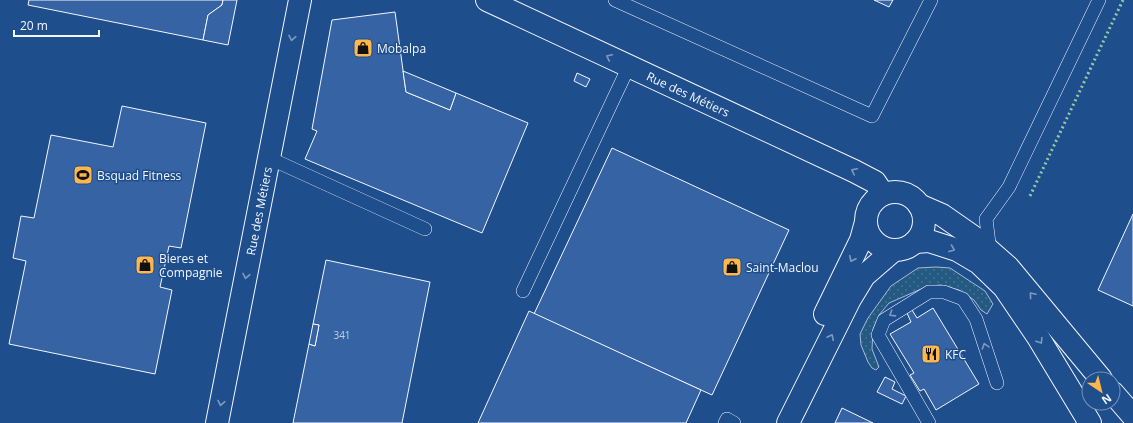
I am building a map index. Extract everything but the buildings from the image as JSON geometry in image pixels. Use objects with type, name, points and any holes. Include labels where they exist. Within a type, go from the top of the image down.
[{"type":"street","name":"Rue des Métiers","points":[[218,423],[300,0]]},
{"type":"street","name":"Rue des Métiers","points":[[487,0],[854,171],[876,182],[883,194]]},
{"type":"street","points":[[788,423],[814,372],[850,299],[864,276],[894,250],[904,248],[915,242],[921,234],[924,223],[923,212],[912,197],[904,193],[894,192],[883,194],[874,200],[867,212],[861,240],[812,343],[810,362],[814,372]]},
{"type":"street","points":[[919,205],[942,215],[975,238],[1008,267],[1094,371]]},
{"type":"street","points":[[866,222],[868,232],[872,238],[879,245],[894,250]]},
{"type":"street","points":[[915,242],[929,241],[957,250],[979,263],[1004,287],[1038,337],[1090,423]]},
{"type":"street","points":[[1121,402],[1133,416]]},
{"type":"lane","points":[[615,0],[872,116],[931,0]]},
{"type":"lane","points":[[990,250],[986,219],[1009,188],[1099,0]]},
{"type":"lane","points":[[523,291],[629,66]]},
{"type":"lane","points":[[269,158],[425,229]]},
{"type":"lane","points":[[929,423],[878,335],[884,320],[929,292],[944,292],[963,299],[976,319],[997,383]]},
{"type":"lane","points":[[725,423],[726,419],[734,423]]},
{"type":"shaded area","points":[[918,268],[950,268],[985,291],[993,304],[987,314],[981,310],[974,300],[959,290],[941,285],[928,286],[889,303],[879,315],[873,329],[872,349],[879,367],[876,370],[872,368],[861,345],[860,334],[868,318],[891,286]]},
{"type":"hedge","points":[[1030,196],[1123,0]]},
{"type":"place","name":"Mobalpa","points":[[363,48]]},
{"type":"place","name":"Bsquad Fitness","points":[[83,175]]},
{"type":"place","name":"Bieres et Compagnie","points":[[145,265]]},
{"type":"place","name":"Saint-Maclou","points":[[732,267]]},
{"type":"place","name":"KFC","points":[[931,354]]}]
